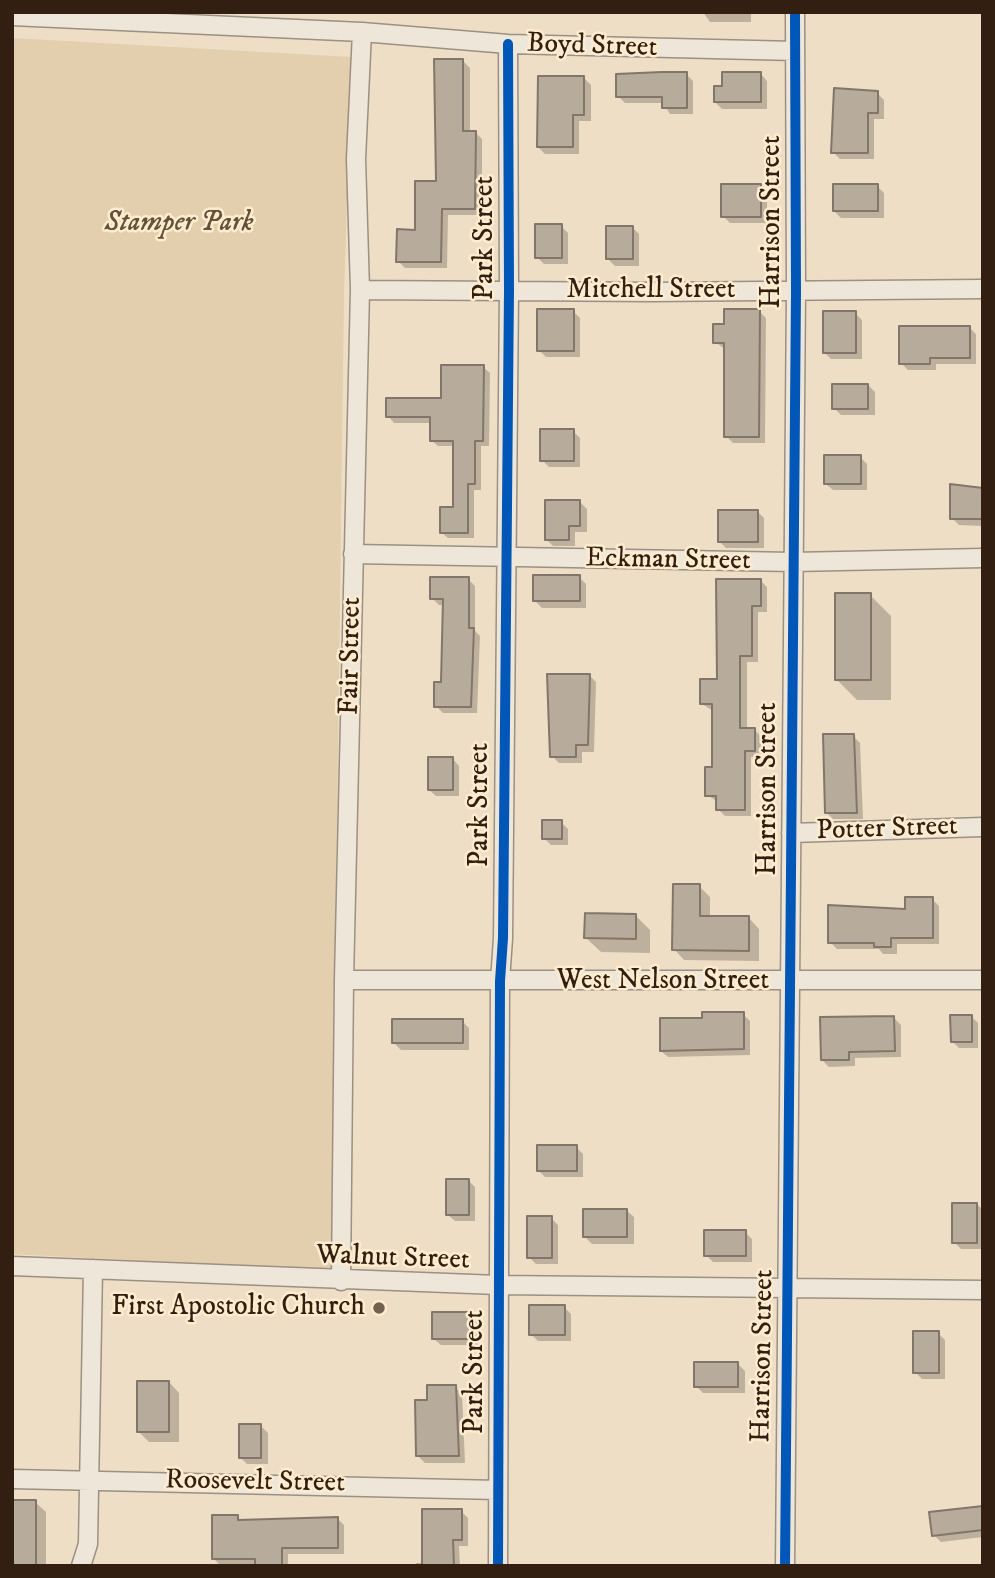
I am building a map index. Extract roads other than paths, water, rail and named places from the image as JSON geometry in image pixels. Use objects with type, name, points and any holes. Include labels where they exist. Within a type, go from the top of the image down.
[{"type":"street","name":"Harrison Street","points":[[785,1566],[796,292],[795,12]]},
{"type":"street","name":"Boyd Street","points":[[12,16],[362,32],[508,44],[795,51]]},
{"type":"street","name":"Fair Street","points":[[341,1281],[344,980],[360,290],[356,159],[362,32]]},
{"type":"street","name":"Park Street","points":[[498,1566],[500,981],[503,938],[509,289],[508,44]]},
{"type":"street","name":"Mitchell Street","points":[[360,290],[796,292],[983,289]]},
{"type":"street","name":"Eckman Street","points":[[354,554],[506,559],[793,562],[983,558]]},
{"type":"street","name":"Potter Street","points":[[791,833],[983,827]]},
{"type":"street","name":"West Nelson Street","points":[[344,980],[983,981]]},
{"type":"street","name":"Walnut Street","points":[[12,1266],[341,1281],[498,1285],[983,1290]]},
{"type":"street","points":[[81,1566],[88,1544],[93,1269]]},
{"type":"street","name":"Roosevelt Street","points":[[12,1479],[498,1490]]},
{"type":"place","name":"First Apostolic Church","points":[[379,1308]]},
{"type":"park label","name":"Stamper Park","points":[[179,224]]}]
